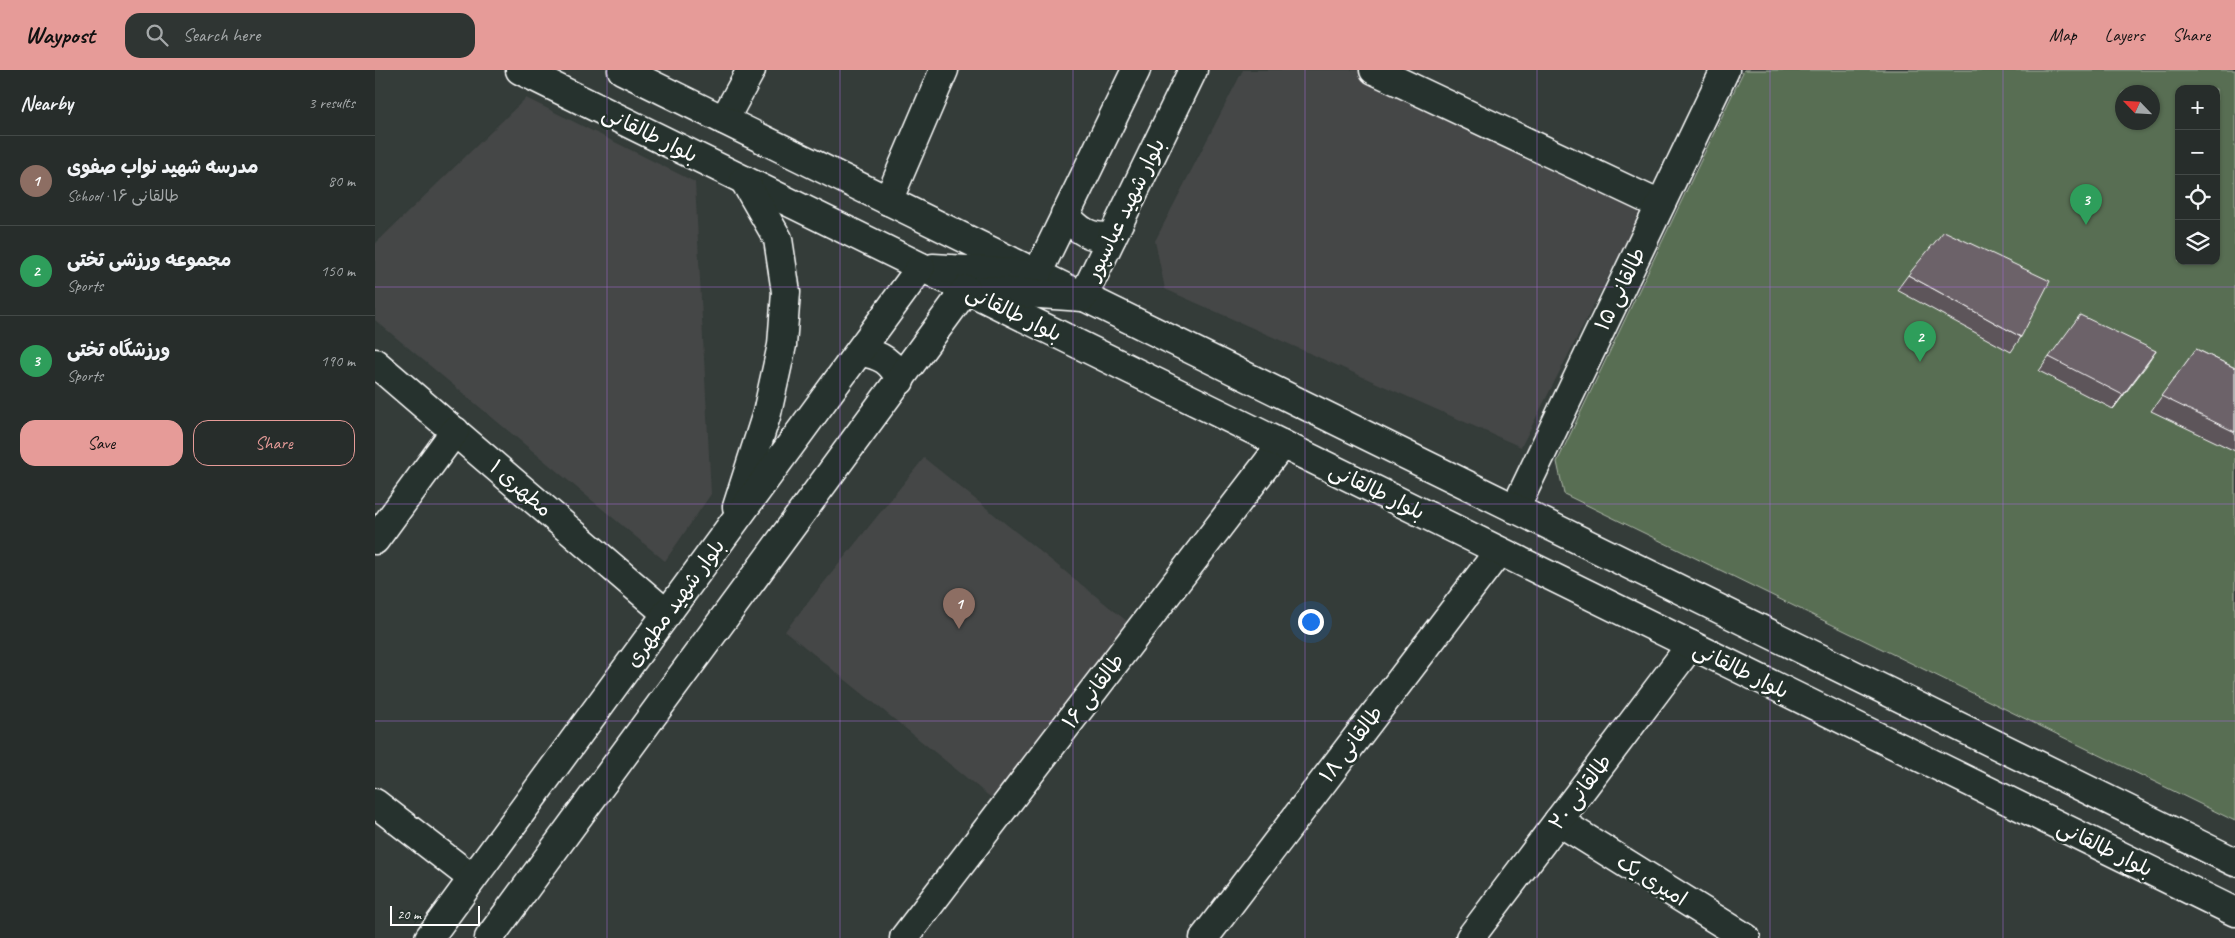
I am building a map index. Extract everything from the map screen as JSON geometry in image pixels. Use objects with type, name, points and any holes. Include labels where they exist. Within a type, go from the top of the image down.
[{"type":"main road","name":"بلوار طالقانی","points":[[520,70],[2235,912]]},
{"type":"main road","name":"بلوار طالقانی","points":[[622,70],[2235,862]]},
{"type":"main road","points":[[724,120],[751,70]]},
{"type":"main road","points":[[888,201],[944,70]]},
{"type":"main road","points":[[921,268],[1037,274],[1135,70]]},
{"type":"main road","name":"بلوار شهید عباسپور","points":[[966,289],[1083,296],[1193,70]]},
{"type":"main road","name":"طالقانی ۱۵","points":[[1515,509],[1725,70]]},
{"type":"main road","points":[[1378,71],[1660,205]]},
{"type":"main road","points":[[779,197],[791,196],[800,189],[805,179],[805,167],[799,157]]},
{"type":"main road","points":[[730,529],[767,413],[782,345],[786,292],[778,239],[744,180]]},
{"type":"main road","points":[[1065,214],[1073,225],[1085,233],[1098,237],[1112,237]]},
{"type":"main road","name":"بلوار شهید مطهری","points":[[429,938],[921,268]]},
{"type":"main road","points":[[489,938],[966,289]]},
{"type":"main road","points":[[860,352],[881,357],[896,372],[900,381]]},
{"type":"main road","name":"مطهری ۱","points":[[375,363],[667,614]]},
{"type":"main road","points":[[375,540],[455,431]]},
{"type":"main road","name":"طالقانی ۱۶","points":[[904,938],[1282,444]]},
{"type":"main road","name":"طالقانی ۱۸","points":[[1204,938],[1499,551]]},
{"type":"main road","name":"طالقانی ۲۰","points":[[1469,938],[1691,645]]},
{"type":"main road","points":[[375,803],[472,878]]},
{"type":"main road","name":"امیری یک","points":[[1558,821],[1746,938]]},
{"type":"shaded area","points":[[1243,70],[1359,70],[1644,207],[1521,447],[1165,289],[1155,241]]},
{"type":"shaded area","points":[[526,98],[695,182],[711,494],[665,561],[375,320],[375,244]]},
{"type":"shaded area","points":[[924,458],[1133,626],[994,800],[785,631]]},
{"type":"green space","points":[[1744,70],[2235,70],[2235,821],[1564,494],[1557,462]]},
{"type":"building","points":[[1944,231],[2050,281],[2021,337],[1908,275]]},
{"type":"building","points":[[2080,315],[2156,351],[2123,395],[2049,357]]},
{"type":"building","points":[[2196,349],[2235,368],[2235,432],[2161,396]]},
{"type":"place","name":"ورزشگاه تختی","points":[[2086,225]]},
{"type":"place","name":"مجموعه ورزشی تختی","points":[[1920,362]]},
{"type":"place","name":"مدرسه شهید نواب صفوی","points":[[959,629]]}]
